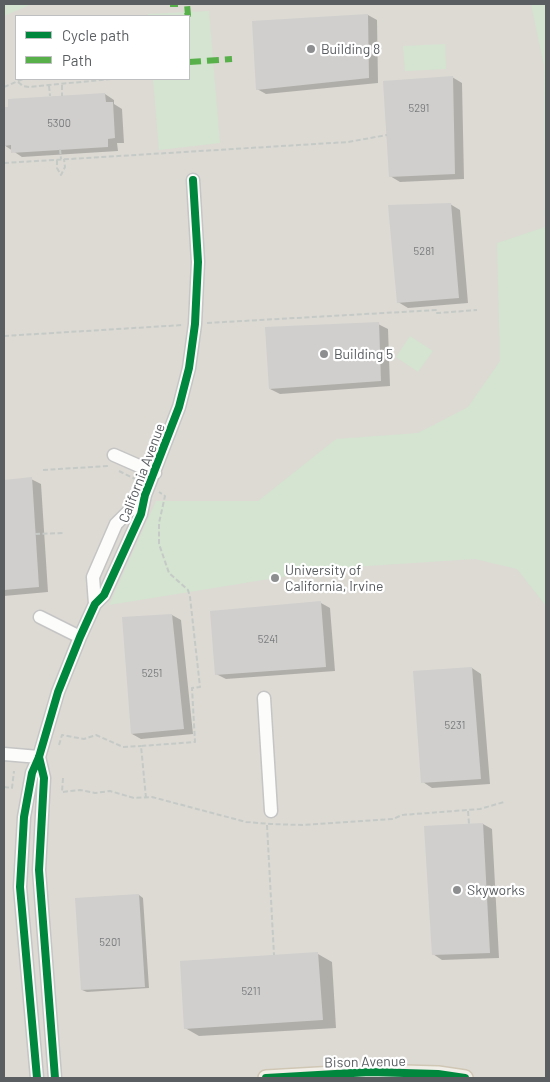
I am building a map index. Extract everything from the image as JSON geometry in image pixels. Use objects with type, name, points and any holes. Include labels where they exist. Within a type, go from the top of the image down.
[{"type":"main road","name":"Bison Avenue","points":[[266,1078],[370,1072],[438,1074],[465,1078]]},
{"type":"street","name":"California Avenue","points":[[37,1078],[20,887],[24,818],[32,773],[39,757],[58,692],[80,637],[96,604],[104,595],[141,514],[147,490],[155,474],[179,407],[189,368],[195,324],[198,262],[193,180]]},
{"type":"street","points":[[111,461],[155,474]]},
{"type":"street","name":"California Avenue","points":[[96,604],[93,577],[116,524],[147,490]]},
{"type":"street","points":[[40,617],[80,637]]},
{"type":"street","points":[[264,698],[268,814]]},
{"type":"street","points":[[4,754],[39,757]]},
{"type":"street","name":"California Avenue","points":[[39,757],[44,778],[39,870],[55,1078]]},
{"type":"path","points":[[4,88],[21,80]]},
{"type":"path","points":[[18,82],[25,87],[104,80]]},
{"type":"path","points":[[62,85],[62,96]]},
{"type":"path","points":[[49,86],[50,96]]},
{"type":"path","points":[[4,163],[348,142],[387,135]]},
{"type":"path","points":[[60,150],[61,159]]},
{"type":"path","points":[[57,159],[57,168],[61,174],[65,167],[64,159]]},
{"type":"path","points":[[4,336],[437,310],[437,313],[477,310]]},
{"type":"path","points":[[43,470],[111,461]]},
{"type":"path","points":[[59,745],[62,735],[84,738],[96,735],[123,747],[195,742],[192,688],[200,687],[190,597],[188,590],[169,573],[159,544],[159,523],[165,496],[147,490],[117,470]]},
{"type":"path","points":[[35,534],[64,533]]},
{"type":"path","points":[[141,746],[146,798]]},
{"type":"path","points":[[4,788],[12,788],[14,771]]},
{"type":"path","points":[[468,810],[469,824]]},
{"type":"path","points":[[268,814],[274,955]]},
{"type":"shaded area","name":"University of California, Irvine","points":[[4,4],[546,4],[546,1078],[4,1078]]},
{"type":"green space","points":[[4,4],[32,4],[4,16]]},
{"type":"green space","points":[[531,4],[546,4],[546,606],[517,569],[475,559],[337,568],[109,605],[156,501],[258,501],[336,439],[418,433],[468,407],[500,361],[497,243],[545,227],[544,66]]},
{"type":"green space","points":[[209,11],[220,143],[159,150],[153,80],[190,80],[190,15],[148,14]]},
{"type":"green space","points":[[445,44],[446,69],[405,71],[403,46]]},
{"type":"green space","points":[[410,336],[433,351],[418,372],[396,357]]},
{"type":"building","name":"Building 8","points":[[368,14],[369,78],[256,90],[252,21]]},
{"type":"building","points":[[453,76],[455,174],[389,177],[383,81]]},
{"type":"building","points":[[105,93],[106,102],[113,102],[115,138],[108,139],[108,147],[11,153],[11,145],[4,146],[4,107],[8,107],[8,99]]},
{"type":"building","points":[[451,203],[459,298],[397,303],[388,205]]},
{"type":"building","name":"Building 5","points":[[379,322],[381,381],[269,389],[265,327]]},
{"type":"building","points":[[32,477],[39,587],[4,590],[4,480]]},
{"type":"building","points":[[321,601],[326,667],[215,675],[210,611]]},
{"type":"building","points":[[172,614],[184,729],[131,734],[122,617]]},
{"type":"building","points":[[472,667],[481,779],[421,783],[413,671]]},
{"type":"building","name":"Skyworks","points":[[483,823],[490,953],[432,955],[424,826]]},
{"type":"building","points":[[139,894],[145,987],[81,990],[75,898]]},
{"type":"building","points":[[318,952],[323,1020],[184,1029],[180,961]]},
{"type":"marked path","points":[[170,4],[178,4]]},
{"type":"marked path","points":[[187,4],[188,15]]},
{"type":"marked path","points":[[190,62],[232,59]]},
{"type":"cycle path","points":[[37,1078],[20,887],[24,817],[32,773],[39,757],[58,692],[95,604],[104,595],[141,514],[145,495],[179,407],[189,368],[195,324],[198,262],[193,180]]},
{"type":"cycle path","points":[[39,757],[44,778],[39,870],[55,1078]]},
{"type":"cycle path","points":[[266,1078],[370,1072],[438,1074],[465,1078]]},
{"type":"place","name":"Building 8","points":[[311,49]]},
{"type":"place","name":"Building 5","points":[[324,354]]},
{"type":"place","name":"University of California, Irvine","points":[[275,578]]},
{"type":"place","name":"Skyworks","points":[[457,890]]}]
